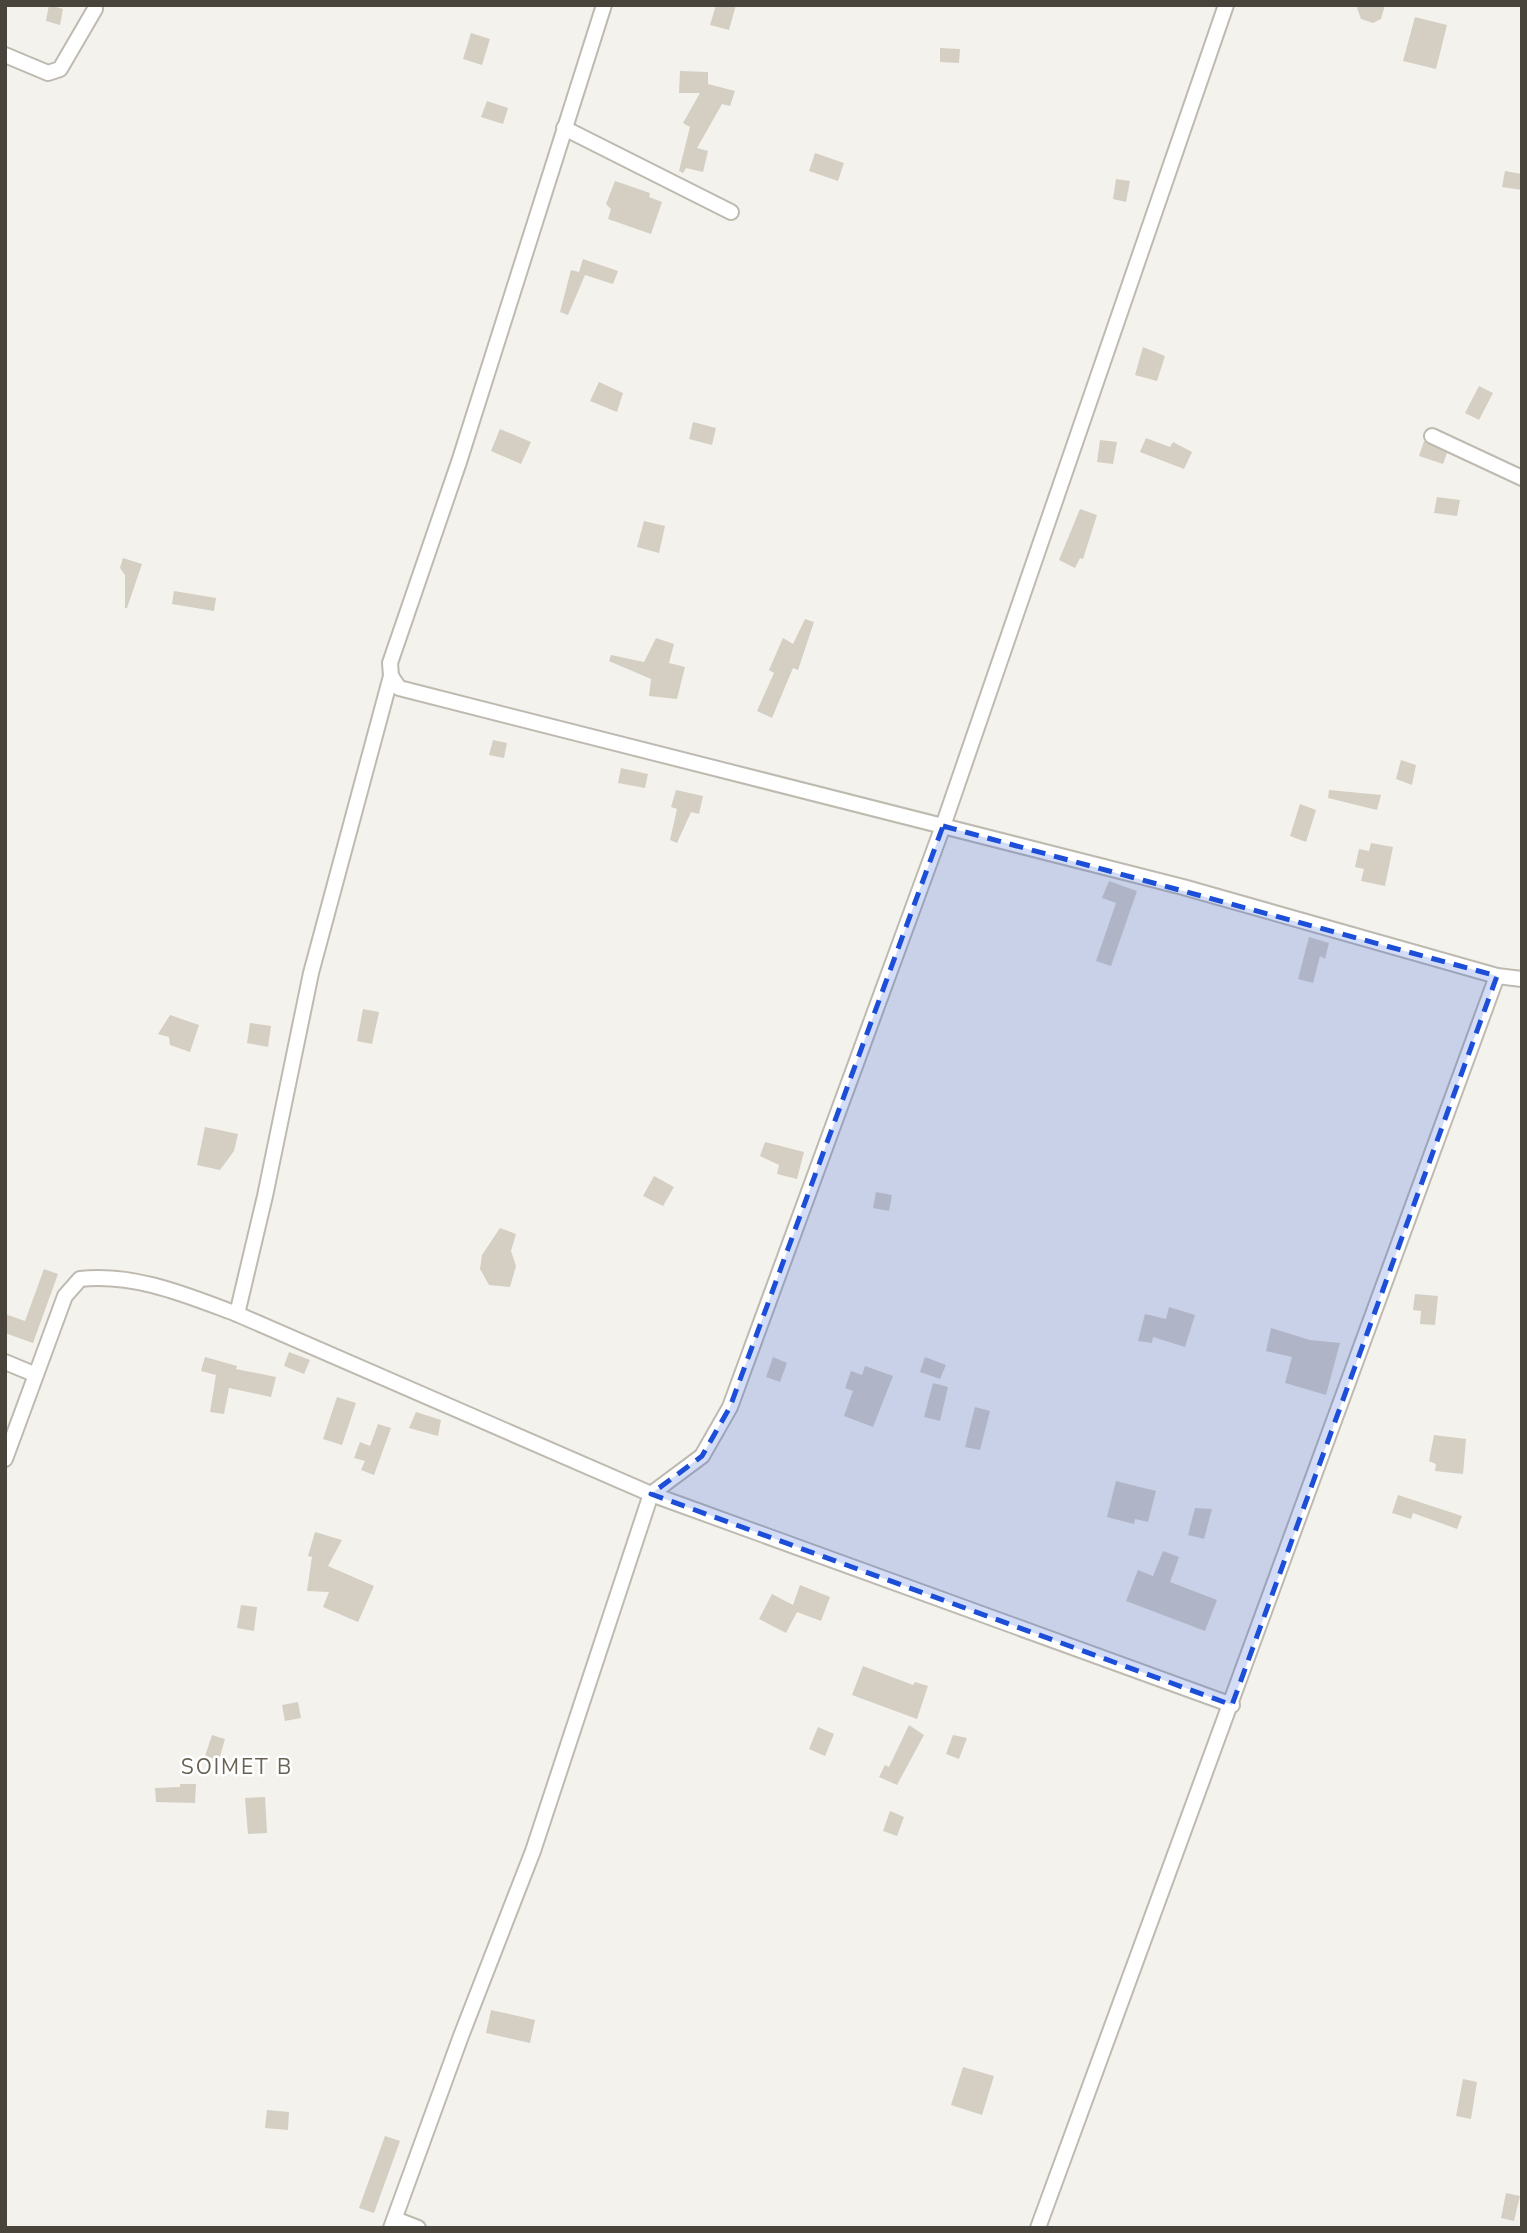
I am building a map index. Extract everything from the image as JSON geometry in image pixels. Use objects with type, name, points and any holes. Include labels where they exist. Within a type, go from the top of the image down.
[{"type":"street","points":[[237,1314],[265,1196],[311,973],[391,676],[390,663],[459,462],[604,5]]},
{"type":"street","points":[[418,2228],[393,2223],[460,2036],[533,1851],[651,1494],[702,1456],[730,1407],[943,826],[1226,5]]},
{"type":"street","points":[[5,55],[48,73],[60,69],[95,9]]},
{"type":"street","points":[[564,128],[731,212]]},
{"type":"street","points":[[1432,436],[1522,478]]},
{"type":"street","points":[[391,676],[399,688],[1183,887],[1497,976],[1522,979]]},
{"type":"street","points":[[1038,2228],[1232,1705],[1497,976]]},
{"type":"street","points":[[5,1459],[34,1374],[65,1296],[80,1279],[108,1276],[159,1286],[237,1314],[651,1494],[1232,1705]]},
{"type":"street","points":[[5,1362],[34,1374]]},
{"type":"highlighted area","points":[[943,826],[1497,976],[1232,1705],[651,1494],[702,1456],[730,1407]]},
{"type":"building","points":[[49,5],[63,9],[60,25],[46,21]]},
{"type":"building","points":[[716,5],[736,5],[729,30],[710,25]]},
{"type":"building","points":[[1356,5],[1385,5],[1381,19],[1373,23],[1361,19]]},
{"type":"building","points":[[1415,17],[1447,25],[1436,69],[1403,61]]},
{"type":"building","points":[[471,33],[490,39],[482,65],[463,59]]},
{"type":"building","points":[[940,48],[960,49],[959,63],[940,62]]},
{"type":"building","points":[[680,71],[708,72],[708,84],[735,91],[730,106],[722,104],[697,148],[708,151],[703,172],[686,168],[683,173],[679,171],[690,127],[683,123],[700,93],[679,93]]},
{"type":"building","points":[[487,101],[508,108],[503,124],[481,117]]},
{"type":"building","points":[[815,153],[844,163],[838,181],[809,171]]},
{"type":"building","points":[[1505,171],[1522,174],[1522,190],[1502,187]]},
{"type":"building","points":[[1116,179],[1130,181],[1126,202],[1113,199]]},
{"type":"building","points":[[615,181],[650,193],[649,197],[662,202],[651,234],[608,219],[611,209],[606,204]]},
{"type":"building","points":[[583,259],[618,271],[613,284],[585,275],[568,315],[560,312],[571,270],[579,272]]},
{"type":"building","points":[[1143,347],[1165,356],[1157,381],[1135,375]]},
{"type":"building","points":[[599,382],[623,393],[617,412],[590,401]]},
{"type":"building","points":[[1479,386],[1493,393],[1479,420],[1465,413]]},
{"type":"building","points":[[693,422],[716,428],[712,445],[689,439]]},
{"type":"building","points":[[500,429],[531,442],[521,464],[491,451]]},
{"type":"building","points":[[1146,438],[1170,447],[1173,442],[1192,452],[1184,469],[1140,452]]},
{"type":"building","points":[[1100,440],[1117,442],[1113,464],[1097,462]]},
{"type":"building","points":[[1424,441],[1447,453],[1443,464],[1419,456]]},
{"type":"building","points":[[1437,497],[1460,500],[1457,516],[1434,513]]},
{"type":"building","points":[[1080,509],[1097,515],[1083,559],[1080,558],[1075,568],[1059,560]]},
{"type":"building","points":[[644,521],[665,526],[659,553],[637,547]]},
{"type":"building","points":[[123,558],[142,564],[127,608],[125,575],[120,568]]},
{"type":"building","points":[[174,591],[216,598],[214,611],[172,604]]},
{"type":"building","points":[[805,619],[814,622],[798,670],[793,668],[772,718],[757,711],[774,673],[769,670],[783,638],[793,644]]},
{"type":"building","points":[[656,638],[674,644],[669,663],[685,667],[677,699],[649,696],[651,679],[609,661],[611,655],[644,662]]},
{"type":"building","points":[[493,740],[507,743],[504,758],[489,755]]},
{"type":"building","points":[[1401,760],[1416,765],[1412,785],[1396,779]]},
{"type":"building","points":[[621,768],[648,774],[645,788],[618,783]]},
{"type":"building","points":[[676,790],[703,796],[699,814],[691,812],[677,843],[670,840],[677,809],[671,807]]},
{"type":"building","points":[[1329,790],[1381,795],[1377,810],[1328,798]]},
{"type":"building","points":[[1300,804],[1316,810],[1306,842],[1290,836]]},
{"type":"building","points":[[1371,843],[1393,847],[1385,886],[1361,881],[1364,869],[1355,867],[1359,849],[1369,851]]},
{"type":"building","points":[[1109,881],[1137,891],[1111,966],[1096,961],[1116,903],[1102,898]]},
{"type":"building","points":[[1309,937],[1329,943],[1325,959],[1320,956],[1313,983],[1298,979]]},
{"type":"building","points":[[363,1009],[379,1012],[372,1044],[357,1041]]},
{"type":"building","points":[[170,1015],[199,1025],[190,1052],[170,1045],[169,1037],[158,1034]]},
{"type":"building","points":[[250,1023],[271,1026],[268,1047],[247,1043]]},
{"type":"building","points":[[205,1127],[238,1134],[234,1151],[220,1170],[197,1165]]},
{"type":"building","points":[[765,1142],[804,1152],[797,1179],[777,1174],[779,1165],[760,1156]]},
{"type":"building","points":[[654,1176],[674,1187],[663,1206],[643,1196]]},
{"type":"building","points":[[876,1192],[892,1195],[889,1211],[873,1208]]},
{"type":"building","points":[[500,1228],[516,1234],[511,1251],[516,1266],[510,1287],[489,1285],[480,1269],[482,1255]]},
{"type":"building","points":[[44,1269],[58,1274],[33,1343],[5,1333],[5,1314],[25,1321]]},
{"type":"building","points":[[1415,1294],[1438,1296],[1435,1325],[1420,1324],[1421,1311],[1413,1310]]},
{"type":"building","points":[[1169,1307],[1195,1315],[1185,1347],[1153,1337],[1152,1343],[1138,1341],[1145,1314],[1166,1319]]},
{"type":"building","points":[[1271,1328],[1310,1340],[1340,1343],[1326,1395],[1285,1383],[1292,1357],[1266,1351]]},
{"type":"building","points":[[289,1352],[310,1360],[304,1374],[284,1366]]},
{"type":"building","points":[[205,1357],[237,1366],[236,1369],[276,1377],[271,1397],[229,1388],[224,1414],[210,1412],[216,1375],[201,1371]]},
{"type":"building","points":[[773,1357],[787,1363],[780,1382],[766,1377]]},
{"type":"building","points":[[925,1357],[946,1365],[940,1379],[920,1372]]},
{"type":"building","points":[[865,1366],[893,1376],[873,1427],[844,1416],[853,1391],[845,1388],[851,1371],[862,1375]]},
{"type":"building","points":[[933,1383],[948,1387],[940,1421],[924,1417]]},
{"type":"building","points":[[337,1397],[356,1403],[342,1445],[323,1439]]},
{"type":"building","points":[[975,1407],[990,1411],[980,1450],[965,1447]]},
{"type":"building","points":[[416,1412],[441,1420],[438,1436],[409,1428]]},
{"type":"building","points":[[378,1424],[391,1428],[374,1475],[361,1470],[365,1461],[354,1458],[360,1442],[370,1446]]},
{"type":"building","points":[[1434,1435],[1466,1439],[1463,1474],[1435,1471],[1436,1464],[1429,1461]]},
{"type":"building","points":[[1116,1481],[1156,1491],[1148,1522],[1135,1519],[1134,1524],[1107,1517]]},
{"type":"building","points":[[1398,1495],[1462,1516],[1457,1529],[1413,1513],[1411,1519],[1392,1513]]},
{"type":"building","points":[[1195,1508],[1212,1509],[1204,1539],[1188,1535]]},
{"type":"building","points":[[315,1532],[342,1540],[328,1566],[374,1586],[358,1622],[323,1607],[329,1592],[307,1591],[312,1557],[308,1556]]},
{"type":"building","points":[[1163,1551],[1179,1557],[1170,1582],[1217,1600],[1205,1631],[1126,1601],[1138,1570],[1153,1576]]},
{"type":"building","points":[[800,1585],[830,1597],[821,1621],[797,1612],[786,1633],[759,1619],[772,1594],[793,1605]]},
{"type":"building","points":[[241,1605],[257,1607],[254,1631],[237,1628]]},
{"type":"building","points":[[863,1666],[913,1685],[915,1682],[928,1686],[917,1719],[852,1695]]},
{"type":"building","points":[[298,1702],[301,1718],[285,1721],[282,1705]]},
{"type":"building","points":[[909,1725],[924,1735],[897,1785],[879,1777],[885,1765],[889,1767]]},
{"type":"building","points":[[818,1727],[834,1734],[825,1756],[809,1749]]},
{"type":"building","points":[[212,1735],[225,1739],[219,1760],[205,1756]]},
{"type":"building","points":[[953,1735],[967,1738],[959,1759],[946,1754]]},
{"type":"building","points":[[180,1784],[196,1784],[195,1803],[156,1802],[155,1788],[180,1787]]},
{"type":"building","points":[[265,1797],[267,1833],[248,1834],[245,1798]]},
{"type":"building","points":[[890,1811],[904,1817],[897,1836],[883,1831]]},
{"type":"building","points":[[491,2010],[535,2020],[530,2043],[486,2033]]},
{"type":"building","points":[[963,2067],[994,2076],[982,2115],[951,2105]]},
{"type":"building","points":[[1463,2079],[1477,2082],[1471,2119],[1456,2116]]},
{"type":"building","points":[[267,2110],[289,2112],[288,2130],[265,2128]]},
{"type":"building","points":[[385,2136],[400,2141],[374,2213],[359,2208]]},
{"type":"building","points":[[1506,2193],[1520,2196],[1514,2221],[1501,2218]]},
{"type":"district","name":"SOIMET B","points":[[237,1767]]}]
